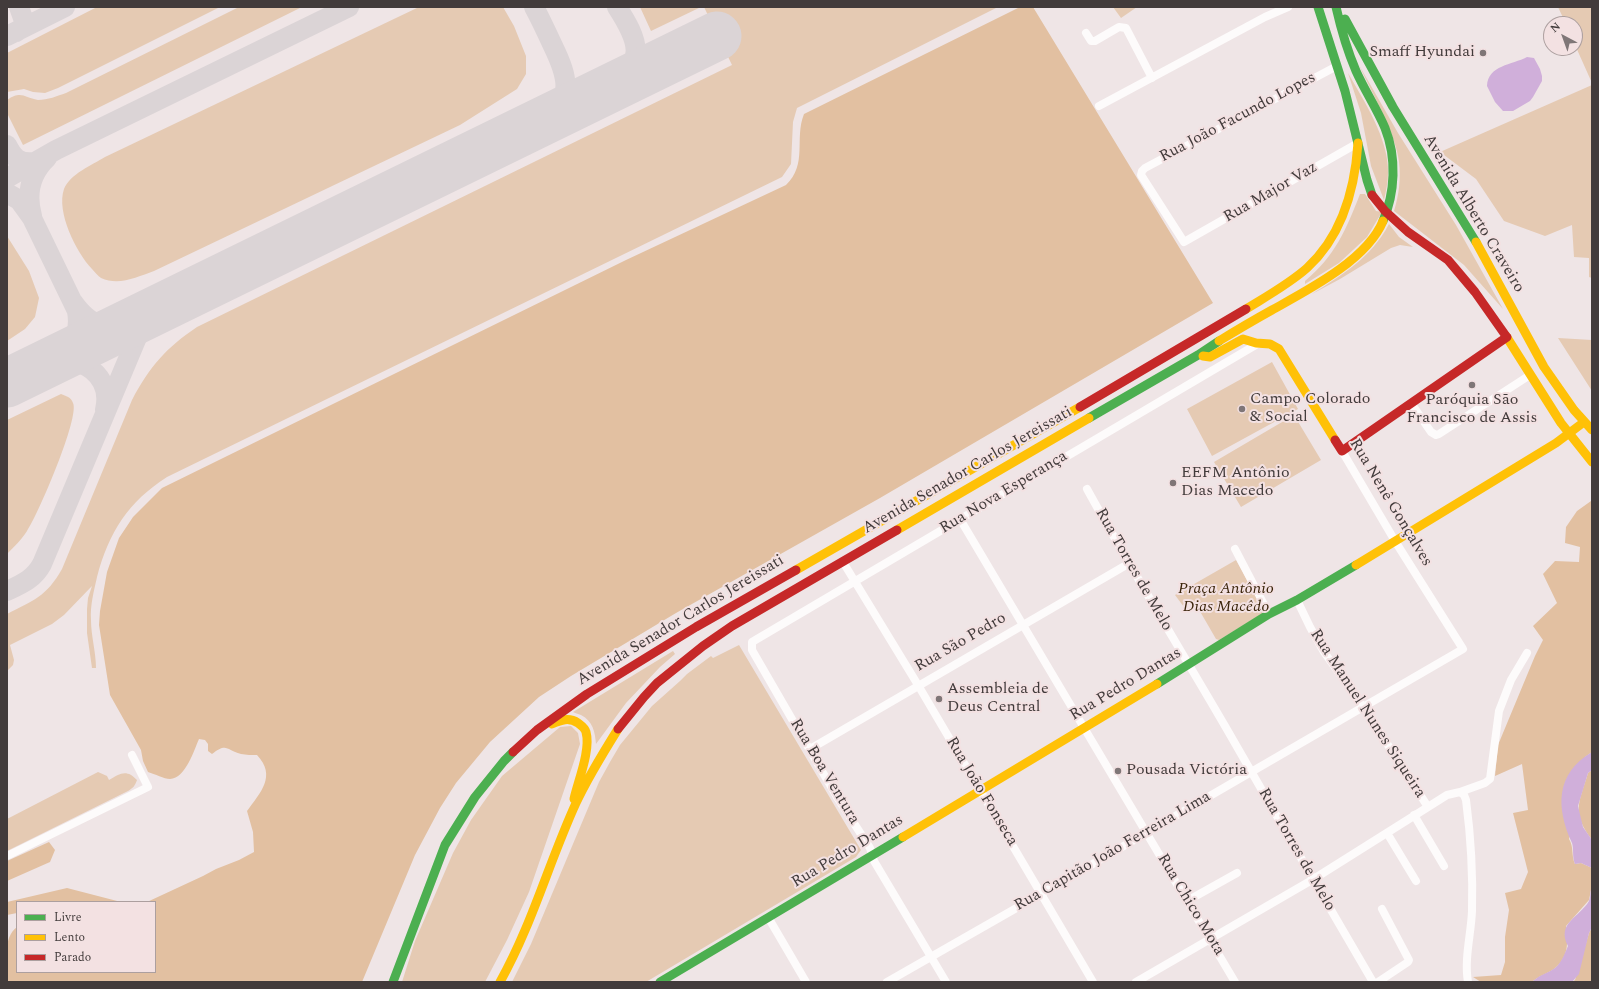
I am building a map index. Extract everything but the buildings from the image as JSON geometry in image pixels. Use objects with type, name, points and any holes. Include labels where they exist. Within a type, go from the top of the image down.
[{"type":"main road","points":[[1318,7],[1337,66],[1367,180],[1374,196],[1395,221],[1448,260],[1475,292],[1507,337],[1569,434],[1592,462]]},
{"type":"main road","name":"Avenida Senador Carlos Jereissati","points":[[500,982],[510,965],[531,917],[570,818],[597,765],[617,731],[642,700],[656,684],[688,656],[711,640],[1297,296],[1340,268],[1366,245],[1382,222],[1393,194],[1394,176],[1388,138],[1382,121],[1360,78],[1349,52],[1340,24],[1338,7]]},
{"type":"main road","name":"Avenida Alberto Craveiro","points":[[1338,7],[1364,58],[1408,135],[1480,251],[1542,364],[1556,386],[1592,430]]},
{"type":"main road","name":"Avenida Senador Carlos Jereissati","points":[[393,982],[445,845],[475,797],[504,761],[537,730],[587,694],[696,627],[1085,404],[1293,280],[1318,257],[1343,217],[1354,185],[1357,167],[1358,143]]},
{"type":"main road","points":[[1342,451],[1507,337]]},
{"type":"main road","name":"Rua Nenê Gonçalves","points":[[1198,355],[1210,357],[1243,339],[1259,343],[1271,343],[1279,349],[1342,451]]},
{"type":"main road","name":"Rua Pedro Dantas","points":[[663,981],[1189,665],[1269,614],[1297,600],[1479,491],[1569,434],[1584,422]]},
{"type":"main road","points":[[537,730],[561,720],[569,719],[576,721],[586,732],[587,747],[570,818]]},
{"type":"street","points":[[1099,106],[1265,17],[1288,7]]},
{"type":"street","points":[[1086,33],[1091,41],[1095,42],[1118,28],[1126,28],[1152,78]]},
{"type":"street","name":"Rua João Facundo Lopes","points":[[1184,242],[1140,173],[1145,168],[1337,66]]},
{"type":"street","name":"Rua Major Vaz","points":[[1184,242],[1358,143]]},
{"type":"street","name":"Rua Nova Esperança","points":[[751,644],[753,640],[1259,343]]},
{"type":"street","points":[[1411,403],[1431,432],[1436,435],[1530,375]]},
{"type":"street","name":"Rua Nenê Gonçalves","points":[[1342,451],[1395,541],[1463,650]]},
{"type":"street","name":"Rua Torres de Melo","points":[[1087,489],[1128,564],[1189,665],[1312,880],[1373,982]]},
{"type":"street","name":"Rua Chico Mota","points":[[960,519],[1235,982]]},
{"type":"street","points":[[1236,548],[1269,614]]},
{"type":"street","name":"Rua João Fonseca","points":[[843,562],[918,685],[1093,982]]},
{"type":"street","name":"Rua São Pedro","points":[[810,749],[1128,564]]},
{"type":"street","name":"Rua Manuel Nunes Siqueira","points":[[1297,600],[1321,647],[1364,708],[1428,807]]},
{"type":"street","name":"Rua Boa Ventura","points":[[751,644],[752,650],[870,848],[872,855],[946,982]]},
{"type":"street","name":"Rua Capitão João Ferreira Lima","points":[[887,982],[1463,650]]},
{"type":"street","points":[[1136,982],[1312,880],[1447,795],[1485,783],[1490,779],[1499,711],[1511,680],[1527,653]]},
{"type":"street","points":[[7,856],[148,787],[132,755]]},
{"type":"street","points":[[1460,792],[1464,795],[1466,800],[1472,865],[1471,918],[1466,968],[1468,982]]},
{"type":"street","points":[[1414,815],[1444,866]]},
{"type":"street","points":[[1387,832],[1416,881]]},
{"type":"street","points":[[1187,901],[1238,873]]},
{"type":"street","points":[[1378,982],[1409,960],[1382,909]]},
{"type":"street","points":[[768,917],[806,982]]},
{"type":"green space","points":[[97,7],[220,7],[58,88],[45,93],[33,92],[24,89],[7,92],[7,53]]},
{"type":"green space","points":[[239,7],[302,7],[23,145],[7,113],[7,100],[20,95],[42,100],[66,93]]},
{"type":"green space","points":[[419,7],[503,7],[514,26],[526,56],[526,74],[517,89],[460,125],[154,271],[128,280],[114,281],[101,278],[86,262],[69,231],[63,209],[62,198],[64,189],[76,174],[105,157]]},
{"type":"green space","points":[[640,7],[701,7],[651,31]]},
{"type":"green space","points":[[704,7],[998,7],[797,108],[793,122],[791,164],[782,177],[167,477],[141,497],[131,508],[114,532],[102,561],[92,598],[91,609],[91,626],[96,668],[92,668],[87,633],[88,598],[92,586],[64,615],[52,624],[10,645],[14,660],[13,665],[7,671],[7,614],[39,597],[50,586],[62,569],[132,400],[152,367],[176,342],[197,327],[732,65]]},
{"type":"green space","points":[[1113,7],[1137,7],[1121,18]]},
{"type":"green space","points":[[1558,7],[1592,7],[1592,83],[1580,56],[1583,56],[1583,16],[1562,16]]},
{"type":"green space","points":[[1359,65],[1398,133],[1456,225],[1503,309],[1464,265],[1394,211],[1400,180],[1400,168],[1397,151],[1388,126]]},
{"type":"green space","points":[[1348,73],[1368,108],[1380,134],[1384,147],[1388,173],[1384,200],[1371,166],[1361,113]]},
{"type":"green space","points":[[1592,85],[1592,278],[1589,277],[1589,258],[1574,257],[1572,225],[1545,236],[1504,221],[1476,179],[1440,152]]},
{"type":"green space","points":[[1360,194],[1365,194],[1376,211],[1382,212],[1367,237],[1339,263],[1305,284],[1305,281],[1332,252],[1350,219]]},
{"type":"green space","points":[[1389,224],[1399,237],[1413,247],[1400,245],[1391,248],[1312,294],[1345,272],[1365,256],[1382,236]]},
{"type":"green space","points":[[7,236],[29,271],[39,298],[35,317],[25,329],[7,341]]},
{"type":"green space","points":[[1558,338],[1592,340],[1592,391]]},
{"type":"green space","name":"Campo Colorado & Social","points":[[1272,362],[1298,409],[1212,456],[1187,409]]},
{"type":"green space","points":[[61,394],[70,398],[72,401],[73,412],[70,427],[57,466],[40,506],[27,531],[7,554],[7,420]]},
{"type":"green space","name":"Campo Colorado & Social","points":[[1294,415],[1321,460],[1241,507],[1214,462]]},
{"type":"green space","name":"Praça Antônio Dias Macêdo","points":[[1236,560],[1263,609],[1262,614],[1219,640],[1216,639],[1194,601],[1184,607],[1175,595]]},
{"type":"green space","points":[[739,645],[861,850],[856,857],[646,982],[512,982],[531,944],[599,782],[620,745],[652,706],[687,674],[711,656],[713,658]]},
{"type":"green space","points":[[673,651],[675,654],[660,667],[626,703],[596,744],[594,731],[591,724],[585,717],[573,712]]},
{"type":"green space","points":[[571,726],[578,733],[580,744],[529,892],[507,940],[485,982],[402,982],[415,941],[453,853],[471,820],[502,776],[560,727]]},
{"type":"green space","points":[[98,772],[107,776],[109,780],[120,774],[127,773],[137,780],[134,787],[128,791],[7,851],[7,819]]},
{"type":"shaded area","points":[[1020,7],[1033,7],[1213,303],[880,498],[676,613],[539,697],[490,742],[456,783],[440,808],[415,855],[362,982],[7,982],[7,945],[12,932],[16,928],[16,973],[156,973],[156,901],[149,901],[254,852],[253,832],[247,811],[261,791],[266,777],[266,770],[257,755],[241,754],[226,748],[221,748],[212,754],[208,751],[208,744],[205,740],[199,739],[189,763],[181,774],[168,779],[148,772],[143,761],[141,750],[110,695],[99,625],[100,611],[107,572],[119,538],[133,517],[162,488],[626,260],[786,185],[793,177],[797,169],[800,151],[801,123],[804,114]]},
{"type":"shaded area","points":[[1527,57],[1534,58],[1540,69],[1542,81],[1530,101],[1513,111],[1503,111],[1495,102],[1487,86],[1488,79],[1496,70]]},
{"type":"shaded area","points":[[1591,501],[1592,752],[1585,757],[1569,839],[1575,864],[1581,863],[1592,868],[1592,885],[1589,900],[1566,926],[1567,944],[1565,955],[1554,969],[1532,982],[1481,982],[1473,977],[1501,975],[1505,962],[1505,937],[1509,910],[1505,893],[1521,889],[1528,872],[1513,813],[1528,810],[1522,764],[1495,776],[1498,745],[1543,640],[1533,626],[1557,603],[1543,574],[1555,561],[1579,562],[1580,547],[1565,543],[1566,527],[1577,511]]},
{"type":"shaded area","points":[[1592,752],[1592,770],[1588,773],[1578,806],[1583,827],[1592,840],[1592,868],[1581,863],[1575,864],[1573,845],[1563,817],[1562,793],[1565,781],[1571,771],[1580,761]]},
{"type":"shaded area","points":[[1592,770],[1592,840],[1581,822],[1579,807],[1588,773]]},
{"type":"shaded area","points":[[49,842],[55,850],[50,862],[7,881],[7,861]]},
{"type":"shaded area","points":[[1592,885],[1592,927],[1589,933],[1579,974],[1572,982],[1532,982],[1555,968],[1562,960],[1568,946],[1565,938],[1567,926],[1589,901]]},
{"type":"shaded area","points":[[67,888],[117,901],[16,901],[16,913],[7,915],[7,902]]},
{"type":"shaded area","points":[[1592,927],[1592,982],[1572,982],[1575,980]]},
{"type":"taxiway","points":[[16,32],[23,27],[24,21],[19,7]]},
{"type":"taxiway","points":[[7,36],[65,7]]},
{"type":"taxiway","points":[[7,178],[56,150],[349,7]]},
{"type":"taxiway","points":[[534,7],[563,69],[565,78],[564,97],[552,113],[541,122]]},
{"type":"taxiway","points":[[610,88],[630,69],[636,50],[630,30],[617,7]]},
{"type":"taxiway","points":[[7,145],[14,156],[20,161],[34,162]]},
{"type":"taxiway","points":[[32,216],[29,200],[31,185],[33,178],[41,164],[47,158]]},
{"type":"taxiway","points":[[7,193],[19,200],[32,218],[77,311],[77,330],[71,344],[60,354],[44,364]]},
{"type":"taxiway","points":[[73,302],[83,314],[92,321],[101,325],[110,326],[120,324],[153,311]]},
{"type":"taxiway","points":[[7,591],[23,583],[35,574],[42,564],[141,328],[150,315],[157,309]]},
{"type":"taxiway","points":[[49,363],[72,361],[92,370],[104,387],[106,398],[105,410]]},
{"type":"runway","points":[[7,383],[717,36]]},
{"type":"traffic: fast","points":[[1318,7],[1345,91],[1372,195]]},
{"type":"traffic: fast","points":[[1336,7],[1344,39],[1353,63],[1382,121],[1389,139],[1393,163],[1393,175],[1390,199],[1383,221]]},
{"type":"traffic: fast","points":[[1345,19],[1393,107],[1476,242]]},
{"type":"traffic: fast","points":[[1089,418],[1198,355],[1219,341]]},
{"type":"traffic: fast","points":[[1157,684],[1269,614],[1297,600],[1356,565]]},
{"type":"traffic: fast","points":[[393,982],[445,845],[475,797],[513,752]]},
{"type":"traffic: fast","points":[[660,982],[903,837]]},
{"type":"traffic: slow","points":[[1246,309],[1278,290],[1300,274],[1319,255],[1329,241],[1338,226],[1350,194],[1354,177],[1358,143]]},
{"type":"traffic: slow","points":[[1219,341],[1335,273],[1364,249],[1375,235],[1383,221]]},
{"type":"traffic: slow","points":[[1476,242],[1544,367],[1574,410],[1592,430]]},
{"type":"traffic: slow","points":[[1506,336],[1561,423],[1592,462]]},
{"type":"traffic: slow","points":[[1203,356],[1210,357],[1243,339],[1256,343],[1270,344],[1279,349],[1335,440]]},
{"type":"traffic: slow","points":[[796,570],[1080,407]]},
{"type":"traffic: slow","points":[[897,530],[1089,418]]},
{"type":"traffic: slow","points":[[1356,565],[1556,443],[1584,422]]},
{"type":"traffic: slow","points":[[903,837],[1157,684]]},
{"type":"traffic: slow","points":[[552,724],[562,720],[571,720],[582,726],[586,732],[587,748],[574,799]]},
{"type":"traffic: slow","points":[[500,982],[522,938],[576,803],[601,756],[618,729]]},
{"type":"traffic: jam","points":[[1372,195],[1385,211],[1408,232],[1448,260],[1475,292],[1506,336]]},
{"type":"traffic: jam","points":[[1080,407],[1246,309]]},
{"type":"traffic: jam","points":[[1335,440],[1342,451],[1507,337]]},
{"type":"traffic: jam","points":[[618,729],[657,683],[703,646],[732,626],[897,530]]},
{"type":"traffic: jam","points":[[513,752],[537,730],[587,694],[696,627],[796,570]]},
{"type":"place","name":"Smaff Hyundai","points":[[1483,53]]},
{"type":"place","name":"Paróquia São Francisco de Assis","points":[[1472,385]]},
{"type":"place","name":"Campo Colorado & Social","points":[[1242,409]]},
{"type":"place","name":"EEFM Antônio Dias Macedo","points":[[1173,483]]},
{"type":"place","name":"Assembleia de Deus Central","points":[[939,699]]},
{"type":"place","name":"Pousada Victória","points":[[1118,771]]}]
